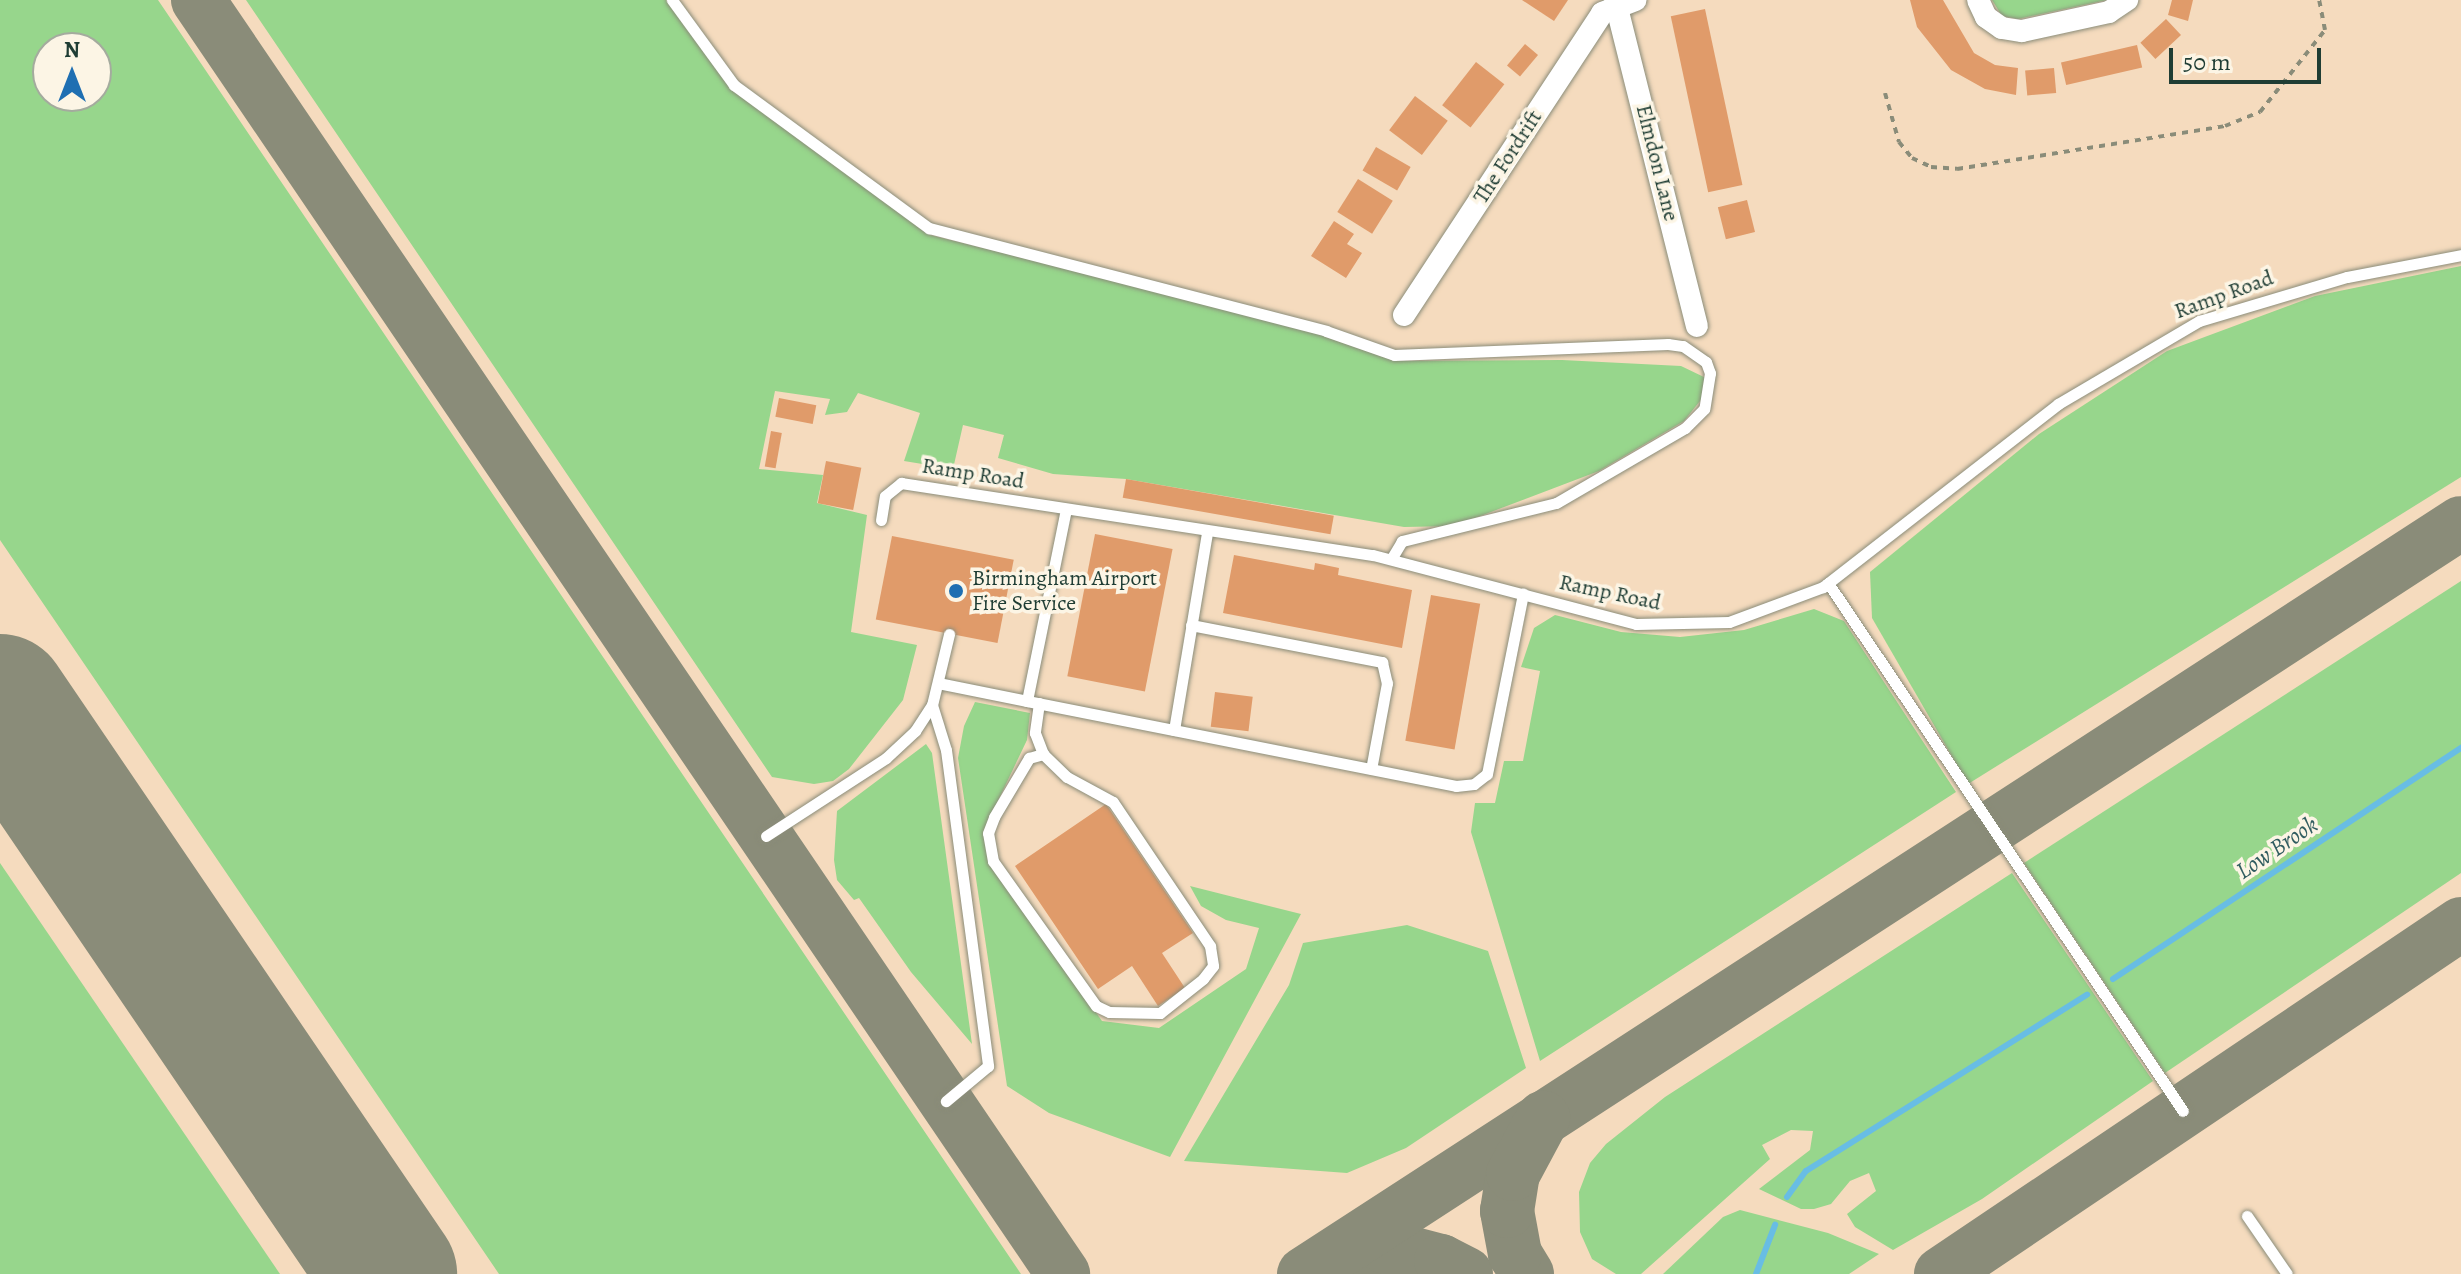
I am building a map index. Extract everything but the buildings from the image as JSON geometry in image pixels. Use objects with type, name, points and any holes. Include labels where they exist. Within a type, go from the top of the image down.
[{"type":"street","points":[[1978,0],[1986,17],[2002,28],[2022,31],[2109,12],[2127,0]]},
{"type":"street","name":"The Fordrift","points":[[1404,315],[1602,13],[1623,3]]},
{"type":"street","name":"Elmdon Lane","points":[[1623,3],[1697,326]]},
{"type":"lane","points":[[672,0],[734,85],[929,228],[1326,331],[1394,355],[1668,344],[1683,346],[1706,362],[1710,373],[1704,409],[1685,428],[1556,503],[1402,541],[1391,559]]},
{"type":"lane","name":"Ramp Road","points":[[881,520],[885,496],[901,483],[1391,559],[1636,624],[1686,627],[1773,609],[1828,583],[2058,404],[2199,321],[2332,281],[2461,255]]},
{"type":"lane","points":[[1043,754],[1029,758],[994,817],[988,833],[993,861],[1096,1006],[1133,1014],[1160,1013],[1213,966],[1207,938],[1113,802],[1067,777],[1043,754],[1035,733],[1033,702],[1066,509]]},
{"type":"lane","points":[[1174,730],[1207,532]]},
{"type":"lane","points":[[1828,583],[2183,1111]]},
{"type":"lane","points":[[938,683],[1465,787],[1481,782],[1523,594]]},
{"type":"lane","points":[[1191,625],[1382,662],[1387,683],[1371,769]]},
{"type":"lane","points":[[766,836],[886,758],[932,705],[949,634]]},
{"type":"lane","points":[[932,705],[946,750],[988,1066],[946,1101]]},
{"type":"lane","points":[[2247,1216],[2287,1274]]},
{"type":"path","points":[[1885,93],[1899,142],[1912,158],[1931,167],[1957,169],[2225,126],[2260,112],[2325,30],[2319,0]]},
{"type":"green space","points":[[0,0],[158,0],[1021,1274],[499,1274],[0,540]]},
{"type":"green space","points":[[246,0],[666,0],[730,84],[930,235],[1280,321],[1395,361],[1562,360],[1681,366],[1706,378],[1704,396],[1684,421],[1599,471],[1454,526],[1404,527],[1126,479],[1053,474],[998,458],[1004,435],[963,425],[953,469],[904,461],[920,413],[858,393],[847,412],[825,415],[830,399],[775,391],[759,469],[823,475],[817,503],[867,515],[851,632],[917,645],[903,700],[849,769],[833,781],[814,784],[772,777]]},
{"type":"green space","points":[[1992,0],[2107,0],[2018,19],[2002,16]]},
{"type":"green space","points":[[2461,266],[2461,477],[1968,784],[1872,618],[1870,572],[2039,434],[2167,351],[2315,296]]},
{"type":"green space","points":[[2461,581],[2461,873],[2165,1073],[2024,863]]},
{"type":"green space","points":[[1814,609],[1844,621],[1956,792],[1540,1061],[1471,832],[1475,803],[1495,803],[1504,761],[1523,761],[1540,671],[1521,667],[1534,628],[1555,615],[1621,632],[1680,637],[1744,630]]},
{"type":"green space","points":[[975,702],[1030,713],[1027,740],[995,807],[991,862],[1102,1021],[1159,1028],[1246,969],[1259,928],[1226,920],[1201,906],[1190,886],[1301,914],[1170,1157],[1049,1113],[1007,1086],[958,758],[964,726]]},
{"type":"green space","points":[[926,744],[932,753],[972,1044],[911,972],[859,898],[854,900],[837,880],[834,860],[837,811]]},
{"type":"green space","points":[[0,863],[280,1274],[0,1274]]},
{"type":"green space","points":[[2012,873],[2153,1081],[1982,1199],[1893,1250],[1855,1227],[1847,1214],[1876,1191],[1869,1173],[1850,1181],[1831,1204],[1814,1209],[1801,1209],[1759,1189],[1810,1150],[1813,1131],[1791,1130],[1762,1145],[1770,1159],[1641,1274],[1616,1274],[1592,1259],[1580,1232],[1579,1192],[1590,1163],[1606,1144],[1665,1097]]},
{"type":"green space","points":[[1407,925],[1488,951],[1526,1068],[1406,1148],[1347,1173],[1184,1161],[1289,985],[1303,943]]},
{"type":"green space","points":[[1740,1210],[1828,1233],[1879,1254],[1849,1274],[1663,1274],[1723,1217]]},
{"type":"waterway","name":"Low Brook","points":[[2113,979],[2461,748]]},
{"type":"waterway","name":"Low Brook","points":[[1787,1197],[1806,1171],[2087,995]]},
{"type":"waterway","name":"Low Brook","points":[[1756,1274],[1775,1225]]},
{"type":"taxiway","points":[[198,0],[1063,1274]]},
{"type":"taxiway","points":[[1304,1274],[2461,523]]},
{"type":"taxiway","points":[[1941,1274],[2461,924]]},
{"type":"taxiway","points":[[1527,1274],[1515,1254],[1507,1211],[1513,1174],[1543,1118]]},
{"type":"taxiway","points":[[1335,1258],[1383,1246],[1441,1261],[1466,1274]]},
{"type":"runway","points":[[0,702],[389,1274]]},
{"type":"place","name":"Birmingham Airport Fire Service","points":[[956,591]]}]
